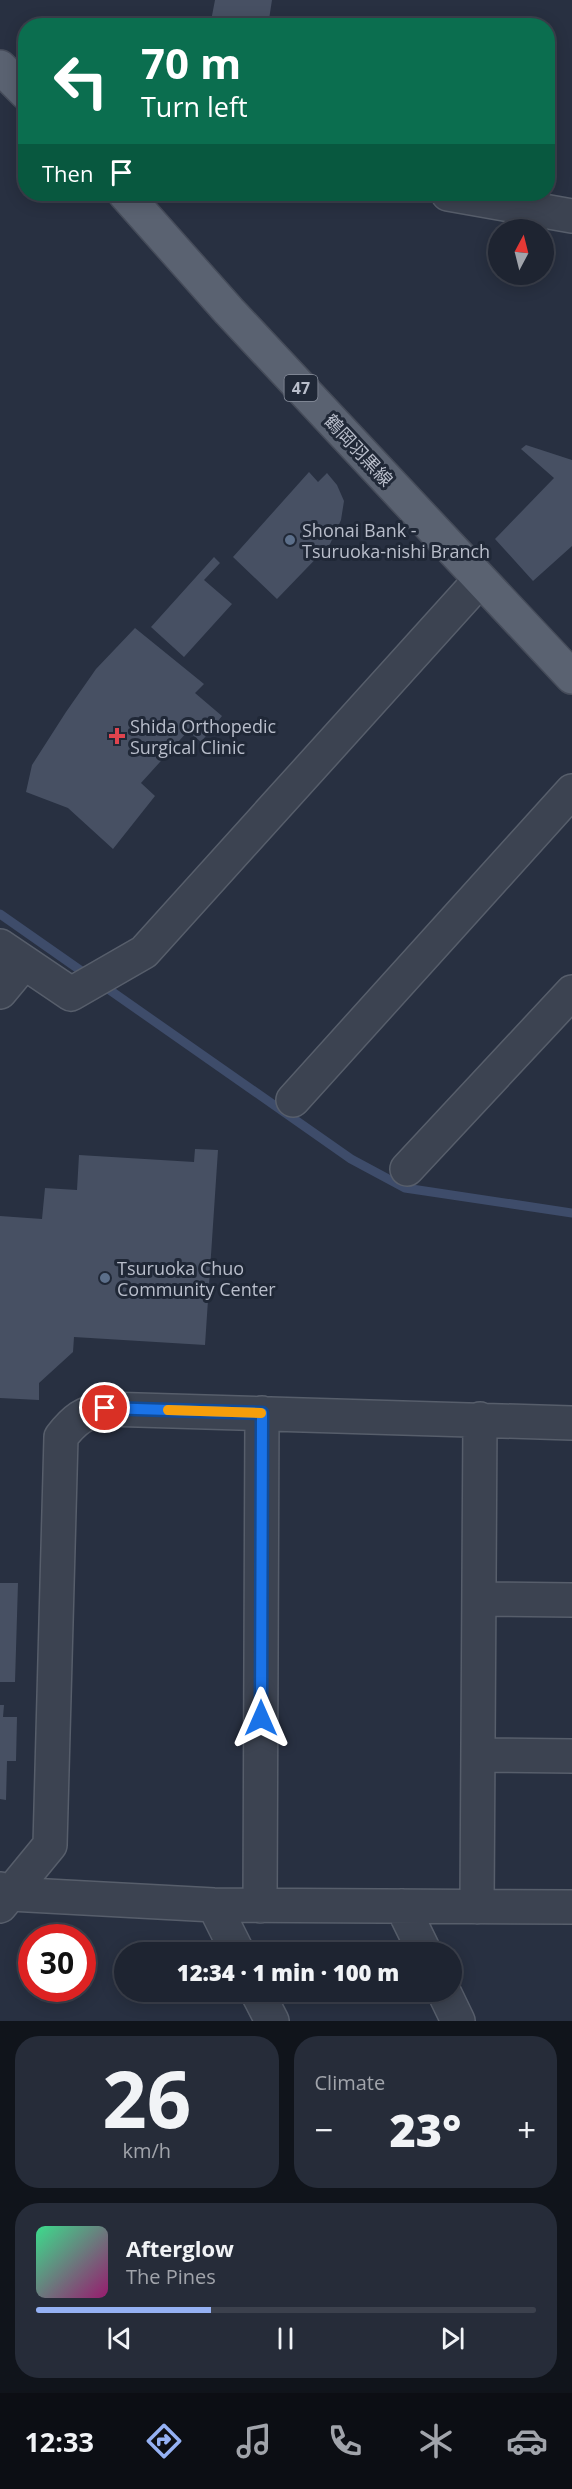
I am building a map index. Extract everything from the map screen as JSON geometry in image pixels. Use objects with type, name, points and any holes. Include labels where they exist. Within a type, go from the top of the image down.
[{"type":"main road","points":[[0,67],[18,85]]},
{"type":"main road","name":"鶴岡羽黒線","points":[[131,201],[229,312],[572,677]]},
{"type":"street","points":[[487,201],[572,216]]},
{"type":"street","points":[[0,992],[12,955],[71,994],[144,952],[480,580]]},
{"type":"street","points":[[293,1100],[572,791]]},
{"type":"street","points":[[407,1169],[572,992]]},
{"type":"street","points":[[4,1897],[50,1845],[61,1437],[73,1422],[88,1412],[105,1408],[572,1423]]},
{"type":"street","points":[[260,1906],[262,1413]]},
{"type":"street","points":[[477,1907],[480,1419]]},
{"type":"street","points":[[479,1599],[572,1600]]},
{"type":"street","points":[[478,1755],[572,1756]]},
{"type":"street","points":[[4,1897],[260,1906],[572,1908]]},
{"type":"street","points":[[214,1905],[232,1942]]},
{"type":"street","points":[[402,1906],[420,1942]]},
{"type":"street","points":[[262,2002],[272,2021]]},
{"type":"street","points":[[449,2002],[458,2021]]},
{"type":"building","points":[[215,0],[272,0],[269,18],[212,18]]},
{"type":"building","points":[[526,445],[572,460],[572,546],[533,581],[495,539],[554,478],[521,449]]},
{"type":"building","name":"Shonai Bank - Tsuruoka-nishi Branch","points":[[309,472],[318,482],[327,473],[337,485],[344,501],[341,520],[330,544],[277,599],[233,557]]},
{"type":"building","points":[[214,557],[220,563],[204,580],[232,604],[184,657],[151,627]]},
{"type":"building","name":"Shida Orthopedic Surgical Clinic","points":[[135,628],[204,684],[195,693],[222,716],[201,742],[188,731],[141,783],[155,796],[113,849],[68,808],[26,792],[32,765],[66,712],[96,669]]},
{"type":"building","name":"Tsuruoka Chuo Community Center","points":[[195,1149],[218,1150],[205,1345],[74,1337],[73,1352],[39,1383],[39,1400],[0,1398],[0,1216],[42,1219],[45,1188],[77,1190],[79,1155],[194,1162]]},
{"type":"building","points":[[0,1583],[18,1583],[15,1682],[0,1682]]},
{"type":"building","points":[[0,1705],[4,1705],[3,1717],[17,1717],[16,1761],[7,1761],[6,1800],[0,1799]]},
{"type":"waterway","points":[[0,914],[90,977]]},
{"type":"waterway","points":[[101,984],[351,1159],[405,1188],[572,1213]]},
{"type":"slow traffic","points":[[168,1410],[261,1413]]},
{"type":"place","name":"Shonai Bank - Tsuruoka-nishi Branch","points":[[290,540]]},
{"type":"place","name":"Shida Orthopedic Surgical Clinic","points":[[117,736]]},
{"type":"place","name":"Tsuruoka Chuo Community Center","points":[[105,1278]]},
{"type":"route","points":[[105,1408],[262,1413],[261,1718]]}]
